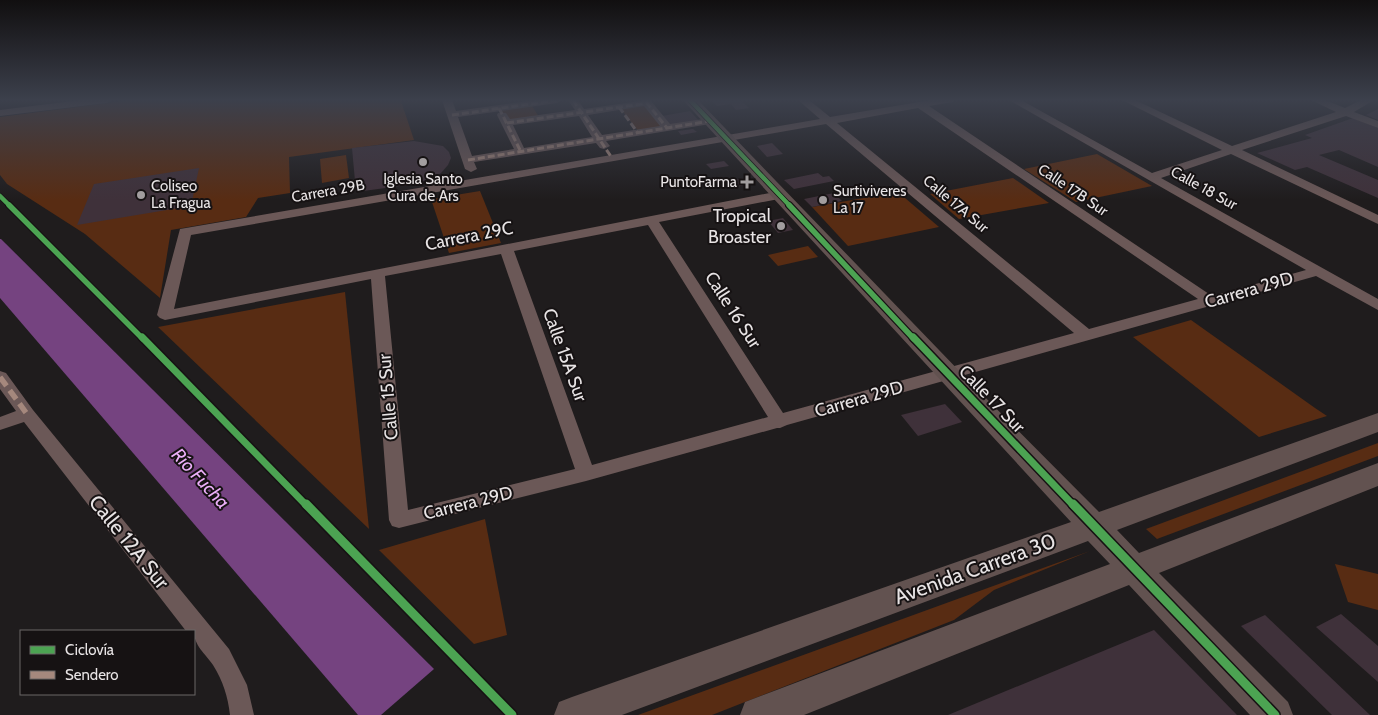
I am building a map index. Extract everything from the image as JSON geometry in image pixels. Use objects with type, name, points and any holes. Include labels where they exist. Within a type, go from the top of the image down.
[{"type":"main road","name":"Calle 17 Sur","points":[[722,133],[947,374],[1275,715]]},
{"type":"main road","name":"Avenida Carrera 30","points":[[572,715],[1378,422]]},
{"type":"main road","points":[[758,715],[1134,567],[1378,474]]},
{"type":"street","points":[[459,133],[475,182]]},
{"type":"street","points":[[512,133],[521,152]]},
{"type":"street","points":[[595,133],[612,158]]},
{"type":"street","points":[[468,160],[630,133]]},
{"type":"street","name":"Carrera 29B","points":[[165,315],[185,232],[760,133]]},
{"type":"street","name":"Calle 17A Sur","points":[[845,133],[1086,335]]},
{"type":"street","name":"Calle 17B Sur","points":[[962,133],[1210,301]]},
{"type":"street","name":"Calle 18 Sur","points":[[1073,133],[1378,305]]},
{"type":"street","points":[[1196,133],[1378,220]]},
{"type":"street","points":[[1151,177],[1281,133]]},
{"type":"street","name":"Carrera 29C","points":[[165,315],[780,195]]},
{"type":"street","name":"Calle 16 Sur","points":[[651,220],[780,422]]},
{"type":"street","name":"Calle 15A Sur","points":[[506,248],[586,474]]},
{"type":"street","name":"Carrera 29D","points":[[399,520],[586,474],[780,422],[1318,271]]},
{"type":"street","name":"Calle 15 Sur","points":[[378,273],[399,520]]},
{"type":"street","name":"Calle 12A Sur","points":[[0,377],[27,414],[221,657],[239,693],[242,715]]},
{"type":"street","points":[[0,424],[27,414]]},
{"type":"shaded area","points":[[0,133],[412,133],[414,140],[289,157],[290,193],[258,198],[246,217],[171,230],[160,298],[85,234],[7,184],[0,175]]},
{"type":"shaded area","points":[[1097,154],[1152,186],[1076,202],[1024,169]]},
{"type":"shaded area","points":[[346,155],[349,178],[322,183],[320,159]]},
{"type":"shaded area","points":[[1013,178],[1049,203],[959,219],[930,194]]},
{"type":"shaded area","points":[[480,191],[501,243],[449,253],[431,199]]},
{"type":"shaded area","points":[[898,192],[939,227],[848,246],[812,207]]},
{"type":"shaded area","points":[[808,246],[818,257],[778,266],[768,255]]},
{"type":"shaded area","points":[[345,292],[369,529],[158,327]]},
{"type":"shaded area","points":[[1191,320],[1327,416],[1259,437],[1133,337]]},
{"type":"shaded area","points":[[1378,443],[1378,456],[1157,539],[1146,529]]},
{"type":"shaded area","points":[[485,519],[507,635],[474,644],[379,550]]},
{"type":"shaded area","points":[[1090,551],[994,590],[954,620],[712,715],[638,715]]},
{"type":"shaded area","points":[[1335,564],[1378,574],[1378,610],[1348,602]]},
{"type":"water","name":"Río Fucha","points":[[0,239],[434,669],[381,715],[358,715],[0,298]]},
{"type":"building","points":[[1310,133],[1378,133],[1378,167],[1339,150],[1319,155],[1378,180],[1378,198],[1307,167],[1295,170],[1257,153],[1312,138],[1305,135]]},
{"type":"building","points":[[414,141],[443,146],[449,152],[451,158],[441,173],[415,184],[356,192],[352,148]]},
{"type":"building","points":[[772,143],[783,154],[767,157],[757,146]]},
{"type":"building","points":[[724,161],[729,166],[711,169],[706,164]]},
{"type":"building","name":"Coliseo La Fragua","points":[[199,168],[191,206],[77,225],[94,184]]},
{"type":"building","points":[[818,173],[823,177],[829,176],[834,181],[794,189],[784,180]]},
{"type":"building","points":[[747,178],[752,184],[735,187],[731,180]]},
{"type":"building","name":"Surtiviveres La 17","points":[[834,193],[842,201],[812,207],[804,199]]},
{"type":"building","name":"Tropical Broaster","points":[[783,218],[793,230],[778,233],[768,221]]},
{"type":"building","points":[[945,404],[962,422],[918,436],[901,415]]},
{"type":"building","points":[[1341,614],[1378,646],[1378,682],[1316,627]]},
{"type":"building","points":[[1265,615],[1370,715],[1332,715],[1241,626]]},
{"type":"building","points":[[1154,630],[1237,715],[948,715]]},
{"type":"marked path","points":[[512,133],[521,152]]},
{"type":"marked path","points":[[595,133],[612,158]]},
{"type":"marked path","points":[[468,160],[633,133]]},
{"type":"marked path","points":[[0,377],[27,414]]},
{"type":"cycle path","points":[[721,133],[957,384],[1275,715]]},
{"type":"cycle path","points":[[0,196],[127,322],[512,715]]},
{"type":"place","name":"Iglesia Santo Cura de Ars","points":[[423,162]]},
{"type":"place","name":"PuntoFarma","points":[[747,182]]},
{"type":"place","name":"Coliseo La Fragua","points":[[141,195]]},
{"type":"place","name":"Surtiviveres La 17","points":[[823,200]]},
{"type":"place","name":"Tropical Broaster","points":[[781,226]]}]
